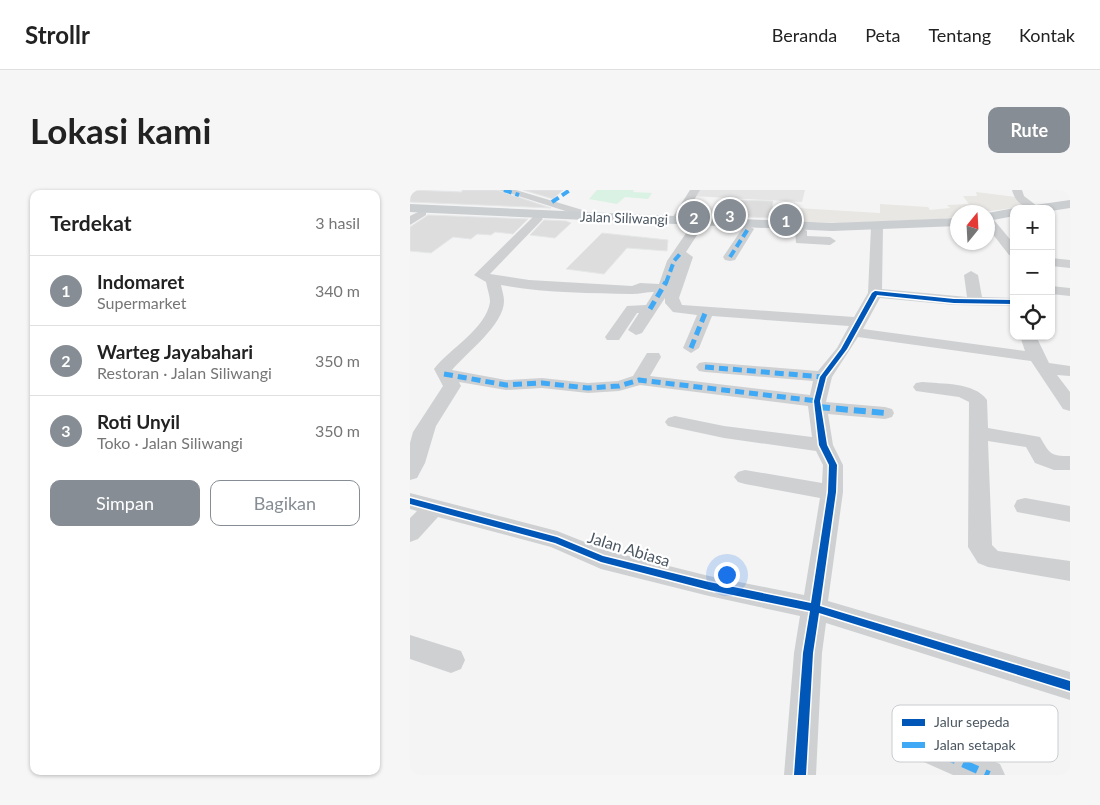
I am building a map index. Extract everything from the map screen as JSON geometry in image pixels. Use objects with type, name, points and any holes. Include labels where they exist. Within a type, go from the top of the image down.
[{"type":"main road","points":[[1055,206],[1070,204]]},
{"type":"main road","points":[[1055,211],[1070,209]]},
{"type":"main road","points":[[995,219],[1010,213]]},
{"type":"main road","name":"Jalan Siliwangi","points":[[413,214],[765,221],[877,229],[950,223]]},
{"type":"main road","name":"Jalan Siliwangi","points":[[413,214],[801,231],[950,227]]},
{"type":"main road","points":[[995,220],[1010,219]]},
{"type":"street","points":[[504,190],[552,202],[582,213],[584,216]]},
{"type":"street","points":[[552,202],[570,190]]},
{"type":"street","points":[[677,220],[695,190]]},
{"type":"street","points":[[1017,190],[1019,197],[1030,205]]},
{"type":"street","points":[[538,219],[482,272],[481,275],[484,278],[557,287],[635,290],[640,288],[664,288]]},
{"type":"street","points":[[636,330],[664,288],[674,261],[698,226]]},
{"type":"street","points":[[730,257],[748,228]]},
{"type":"street","points":[[800,775],[808,653],[832,492],[833,465],[823,445],[818,404],[823,377],[844,349],[875,292],[877,229]]},
{"type":"street","points":[[995,229],[1012,250]]},
{"type":"street","points":[[801,231],[800,240],[830,241]]},
{"type":"street","points":[[680,254],[686,257],[672,303],[678,308],[753,314],[856,327],[1041,363],[1070,371]]},
{"type":"street","points":[[1055,262],[1070,264]]},
{"type":"street","points":[[971,275],[975,301]]},
{"type":"street","points":[[410,472],[416,462],[426,427],[452,386],[444,374],[443,369],[445,365],[474,340],[488,322],[497,302],[493,280]]},
{"type":"street","points":[[1055,290],[1070,292]]},
{"type":"street","points":[[875,292],[975,301],[1010,302]]},
{"type":"street","points":[[613,337],[632,309],[650,309]]},
{"type":"street","points":[[691,348],[706,311]]},
{"type":"street","points":[[1030,340],[1041,363],[1070,406]]},
{"type":"street","points":[[639,380],[653,357]]},
{"type":"street","points":[[706,367],[823,377]]},
{"type":"street","points":[[444,374],[506,386],[542,383],[588,388],[611,387],[639,380],[885,413]]},
{"type":"street","points":[[922,387],[975,396],[978,400],[980,547],[986,556],[997,560],[1070,571]]},
{"type":"street","points":[[675,422],[724,432],[823,445]]},
{"type":"street","points":[[979,433],[1034,442],[1042,458],[1054,463],[1070,463]]},
{"type":"street","points":[[745,478],[832,492]]},
{"type":"street","name":"Jalan Abiasa","points":[[410,500],[558,540],[601,559],[709,586],[814,608],[1070,686]]},
{"type":"street","points":[[410,533],[435,506]]},
{"type":"street","points":[[1025,506],[1070,514]]},
{"type":"street","points":[[410,647],[451,660]]},
{"type":"street","points":[[960,762],[989,775]]},
{"type":"shaded area","points":[[698,190],[805,190],[802,202],[693,196]]},
{"type":"shaded area","points":[[976,192],[1016,197],[1026,205],[1010,205],[1010,208],[995,210],[995,205],[950,205],[950,208],[947,205],[969,204],[963,196],[977,196]]},
{"type":"shaded area","points":[[880,204],[928,207],[930,210],[950,208],[950,218],[841,223],[778,221],[780,207],[880,213]]},
{"type":"green space","points":[[597,190],[634,190],[633,192],[652,193],[648,199],[625,197],[617,204],[589,199]]},
{"type":"building","points":[[410,190],[462,192],[462,190],[497,190],[551,208],[410,202]]},
{"type":"building","points":[[523,190],[563,190],[553,199]]},
{"type":"building","points":[[730,200],[773,201],[771,218],[725,216]]},
{"type":"building","points":[[428,215],[528,219],[513,234],[495,232],[491,235],[477,234],[471,239],[453,237],[431,253],[410,251],[410,227]]},
{"type":"building","points":[[544,220],[571,223],[555,238],[530,235]]},
{"type":"building","points":[[602,233],[668,240],[667,251],[627,248],[604,274],[566,269]]},
{"type":"marked path","points":[[504,190],[519,195]]},
{"type":"marked path","points":[[552,202],[570,190]]},
{"type":"marked path","points":[[730,257],[748,229]]},
{"type":"marked path","points":[[650,309],[664,288],[674,261],[680,254]]},
{"type":"marked path","points":[[691,348],[706,311]]},
{"type":"marked path","points":[[705,367],[823,377]]},
{"type":"marked path","points":[[444,374],[506,385],[542,383],[588,388],[619,386],[639,380],[817,401]]},
{"type":"marked path","points":[[818,407],[885,413]]},
{"type":"marked path","points":[[960,762],[989,775]]},
{"type":"cycle path","points":[[800,775],[808,653],[832,492],[833,465],[823,445],[817,401],[823,377],[844,349],[875,293],[954,301],[1010,302]]},
{"type":"cycle path","points":[[410,501],[557,540],[601,559],[709,586],[814,608],[1070,686]]},
{"type":"place","name":"Roti Unyil","points":[[730,215]]},
{"type":"place","name":"Warteg Jayabahari","points":[[694,217]]},
{"type":"place","name":"Indomaret","points":[[786,220]]}]
